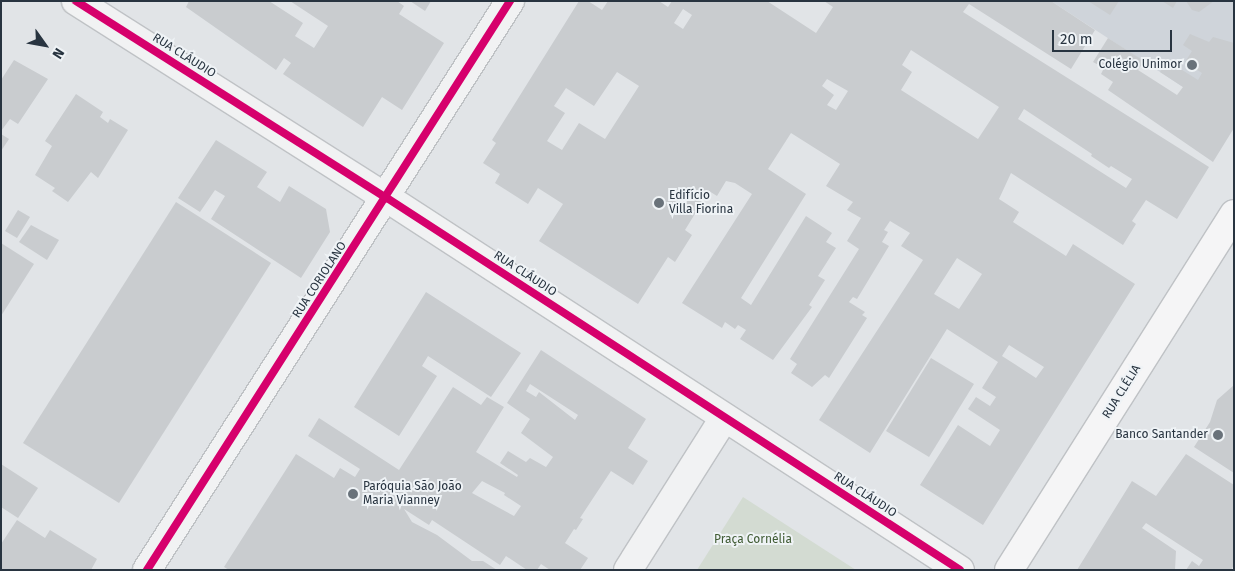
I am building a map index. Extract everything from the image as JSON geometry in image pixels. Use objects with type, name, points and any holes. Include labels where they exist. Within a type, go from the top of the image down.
[{"type":"main road","name":"RUA CLÉLIA","points":[[1009,570],[1234,214]]},
{"type":"street","name":"RUA CLÁUDIO","points":[[76,1],[387,198],[960,570]]},
{"type":"street","name":"RUA CORIOLANO","points":[[148,570],[387,198],[510,1]]},
{"type":"street","points":[[628,570],[724,418]]},
{"type":"shaded area","name":"Colégio Unimor","points":[[1051,1],[1234,1],[1234,119],[1183,87]]},
{"type":"green space","name":"Praça Cornélia","points":[[743,497],[856,570],[697,570]]},
{"type":"building","points":[[189,1],[269,1],[303,23],[295,36],[314,48],[328,26],[290,1],[397,1],[404,6],[399,14],[444,43],[402,110],[382,97],[363,127],[283,74],[291,63],[284,58],[276,70],[186,7]]},
{"type":"building","points":[[410,1],[431,1],[425,11]]},
{"type":"building","points":[[579,1],[588,1],[602,10],[608,1],[659,1],[668,7],[672,1],[767,1],[816,33],[833,7],[824,1],[1051,1],[1095,30],[1071,69],[969,4],[963,12],[1209,167],[1177,219],[1146,200],[1132,221],[1136,224],[1123,245],[1011,173],[999,199],[1019,212],[1013,222],[1066,256],[1073,244],[1135,284],[983,525],[920,485],[958,425],[990,446],[1000,430],[968,409],[976,397],[990,406],[996,397],[982,388],[998,362],[947,329],[870,453],[819,420],[923,260],[901,246],[910,233],[890,221],[884,230],[888,232],[882,242],[889,246],[857,299],[853,297],[849,302],[865,312],[862,315],[867,318],[829,378],[825,375],[812,387],[791,373],[797,364],[790,359],[859,249],[847,241],[861,218],[847,210],[853,202],[826,186],[840,164],[791,133],[768,169],[806,194],[741,298],[751,305],[806,216],[832,233],[826,242],[836,248],[818,276],[825,280],[809,305],[812,307],[773,360],[740,339],[746,330],[738,325],[735,329],[725,322],[722,328],[682,303],[752,194],[735,183],[726,181],[717,196],[709,191],[685,230],[692,235],[675,262],[668,257],[638,304],[539,241],[563,204],[538,188],[528,204],[495,183],[500,174],[483,163],[496,143],[492,140]],"holes":[[[683,9],[692,15],[683,29],[674,23]],[[911,50],[999,107],[978,139],[901,90],[912,72],[902,65]],[[617,72],[639,86],[605,139],[579,123],[562,150],[547,141],[565,113],[554,106],[566,88],[594,106]],[[827,79],[848,91],[836,110],[827,105],[834,95],[822,86]],[[1024,109],[1092,154],[1091,156],[1109,168],[1111,166],[1132,179],[1126,188],[1018,119]],[[957,258],[982,274],[959,309],[934,294]],[[1009,345],[1044,367],[1036,378],[1002,356]]]},
{"type":"building","points":[[1088,1],[1119,1],[1110,15]]},
{"type":"building","points":[[1162,1],[1177,1],[1173,8]]},
{"type":"building","points":[[1186,1],[1214,1],[1199,12],[1192,10]]},
{"type":"building","points":[[1190,34],[1209,42],[1213,37],[1234,43],[1234,128],[1213,162],[1108,90],[1113,82],[1101,74],[1104,68],[1093,62],[1108,38],[1144,61],[1138,70],[1177,95],[1183,87],[1160,72],[1168,61],[1198,80],[1202,73],[1185,62],[1192,51],[1183,45]]},
{"type":"building","points":[[14,60],[48,79],[18,124],[10,119],[1,131],[1,80]]},
{"type":"building","points":[[76,94],[103,112],[100,117],[108,123],[110,119],[128,130],[98,178],[91,172],[68,202],[52,191],[55,188],[35,175],[52,146],[45,141]]},
{"type":"building","points":[[1,134],[9,139],[1,151]]},
{"type":"building","points":[[216,140],[267,172],[257,187],[280,202],[289,186],[326,209],[330,232],[301,278],[211,219],[225,196],[215,190],[200,212],[178,198]]},
{"type":"building","points":[[176,202],[271,263],[119,503],[23,443]]},
{"type":"building","points":[[18,210],[30,217],[17,238],[5,231]]},
{"type":"building","points":[[31,225],[59,240],[47,260],[19,242]]},
{"type":"building","points":[[1,243],[34,264],[1,316]]},
{"type":"building","points":[[426,292],[521,353],[491,397],[428,356],[422,366],[437,376],[399,436],[354,407]]},
{"type":"building","points":[[541,350],[646,419],[628,448],[648,461],[633,485],[611,471],[580,518],[583,519],[576,530],[574,529],[565,543],[588,558],[580,570],[550,570],[541,564],[537,570],[527,570],[506,556],[500,565],[432,520],[429,525],[404,509],[412,522],[437,535],[472,561],[483,561],[497,570],[229,570],[224,567],[296,454],[334,478],[340,468],[355,477],[360,469],[308,436],[319,418],[399,470],[453,387],[481,405],[487,397],[504,407],[476,452],[517,477],[518,475],[500,463],[508,451],[526,462],[530,458],[546,467],[553,457],[521,433],[530,419],[507,403]],"holes":[[[530,384],[578,415],[575,420],[539,392],[536,397],[526,391]],[[482,481],[505,493],[504,495],[521,506],[514,516],[472,493]]]},
{"type":"building","points":[[931,358],[974,384],[929,457],[886,431]]},
{"type":"building","name":"Banco Santander","points":[[1234,385],[1234,473],[1194,447],[1210,422],[1217,400]]},
{"type":"building","points":[[1186,454],[1234,485],[1234,565],[1231,570],[1186,570],[1192,561],[1199,566],[1203,560],[1146,523],[1142,528],[1176,551],[1175,570],[1077,570],[1132,481],[1156,496]]},
{"type":"building","points":[[1,464],[38,488],[18,518],[1,507]]},
{"type":"building","points":[[17,520],[45,538],[50,530],[97,559],[91,570],[1,570],[1,544]]},
{"type":"cycle path","points":[[76,1],[387,198],[960,570]]},
{"type":"cycle path","points":[[147,570],[510,1]]},
{"type":"place","name":"Colégio Unimor","points":[[1192,65]]},
{"type":"place","name":"Edifício Villa Fiorina","points":[[659,203]]},
{"type":"place","name":"Banco Santander","points":[[1218,435]]},
{"type":"place","name":"Paróquia São João Maria Vianney","points":[[353,494]]}]
